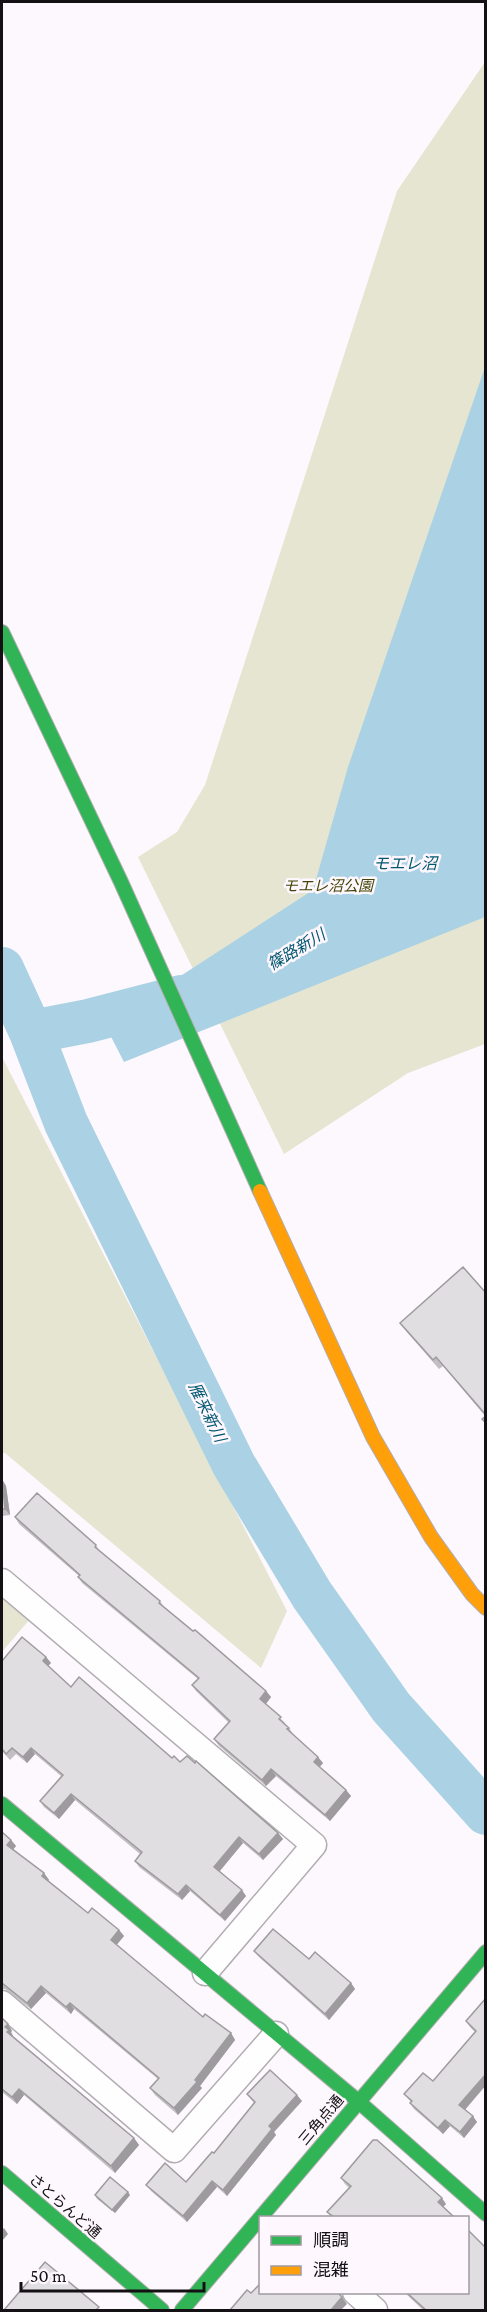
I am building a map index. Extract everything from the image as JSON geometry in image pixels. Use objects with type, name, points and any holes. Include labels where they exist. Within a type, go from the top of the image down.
[{"type":"street","points":[[2,632],[128,898],[221,1107],[373,1437],[431,1537],[472,1594],[486,1608]]},
{"type":"street","points":[[2,1581],[314,1845],[205,1973]]},
{"type":"street","points":[[2,1804],[359,2102],[486,2214]]},
{"type":"street","name":"三角点通","points":[[268,2215],[359,2102],[486,1952]]},
{"type":"street","points":[[2,2003],[174,2150],[276,2034]]},
{"type":"street","name":"さとらんど通","points":[[2,2174],[162,2310]]},
{"type":"street","name":"三角点通","points":[[182,2310],[259,2225]]},
{"type":"street","points":[[357,2294],[375,2310]]},
{"type":"green space","name":"モエレ沼公園","points":[[485,62],[485,1044],[408,1073],[284,1154],[138,857],[177,832],[205,785],[397,191]]},
{"type":"green space","points":[[2,1057],[287,1611],[261,1668],[5,1453],[2,1453]]},
{"type":"green space","points":[[2,1597],[29,1620],[2,1652]]},
{"type":"water","name":"モエレ沼","points":[[485,367],[485,917],[124,1062],[105,1025],[313,890],[348,767]]},
{"type":"building","points":[[463,1267],[486,1293],[486,1415],[436,1357],[433,1360],[400,1323]]},
{"type":"building","points":[[2,1480],[5,1509],[2,1509]]},
{"type":"building","points":[[37,1493],[96,1545],[95,1547],[160,1601],[159,1603],[193,1631],[195,1630],[266,1691],[260,1699],[281,1717],[279,1719],[289,1728],[287,1729],[318,1757],[314,1762],[346,1790],[325,1815],[271,1769],[262,1780],[214,1739],[230,1721],[192,1685],[199,1678],[78,1577],[80,1575],[15,1517]]},
{"type":"building","points":[[22,1637],[46,1657],[43,1661],[71,1687],[79,1677],[172,1758],[174,1756],[180,1762],[187,1756],[195,1763],[196,1761],[278,1833],[259,1854],[239,1837],[214,1867],[242,1890],[220,1915],[186,1885],[178,1894],[135,1861],[142,1852],[71,1794],[54,1813],[40,1801],[63,1775],[31,1748],[23,1757],[12,1748],[6,1754],[2,1749],[2,1661]]},
{"type":"building","points":[[2,1832],[11,1840],[7,1845],[44,1873],[42,1876],[88,1913],[92,1908],[119,1930],[111,1940],[203,2017],[205,2014],[231,2033],[195,2080],[197,2082],[174,2108],[150,2088],[159,2078],[70,2003],[66,2007],[41,1986],[27,2003],[2,1983]]},
{"type":"building","points":[[273,1929],[309,1959],[315,1952],[351,1983],[325,2014],[254,1951]]},
{"type":"building","points":[[486,1998],[486,2074],[459,2105],[473,2116],[460,2132],[445,2120],[438,2128],[410,2103],[412,2101],[404,2094],[423,2073],[433,2081],[476,2031],[466,2021]]},
{"type":"building","points":[[2,2018],[8,2024],[5,2027],[9,2030],[7,2032],[134,2138],[111,2166],[19,2089],[12,2097],[2,2089]]},
{"type":"building","points":[[270,2070],[297,2095],[269,2126],[272,2129],[223,2190],[212,2181],[183,2216],[146,2185],[165,2163],[186,2182],[212,2152],[214,2153],[255,2102],[247,2094]]},
{"type":"building","points":[[373,2140],[377,2140],[442,2198],[438,2202],[453,2216],[333,2216],[327,2212],[351,2186],[341,2178]]},
{"type":"building","points":[[110,2177],[128,2192],[112,2210],[95,2195]]},
{"type":"building","points":[[469,2231],[486,2248],[486,2310],[426,2310],[408,2294],[469,2294]]},
{"type":"building","points":[[45,2262],[99,2307],[96,2310],[4,2310]]},
{"type":"building","points":[[259,2285],[259,2294],[339,2294],[342,2297],[331,2310],[230,2310],[247,2290],[251,2293]]},
{"type":"waterway","name":"雁来新川","points":[[2,969],[31,1032],[66,1123],[234,1465],[312,1595],[391,1707],[486,1813]]},
{"type":"waterway","name":"篠路新川","points":[[31,1032],[88,1021],[181,997]]},
{"type":"traffic: fast","points":[[2,632],[121,882],[260,1191]]},
{"type":"traffic: fast","points":[[2,1804],[359,2102],[486,2214]]},
{"type":"traffic: fast","points":[[262,2216],[486,1952]]},
{"type":"traffic: fast","points":[[2,2173],[162,2310]]},
{"type":"traffic: fast","points":[[182,2310],[259,2219]]},
{"type":"traffic: slow","points":[[260,1191],[373,1437],[431,1537],[472,1594],[486,1608]]}]
